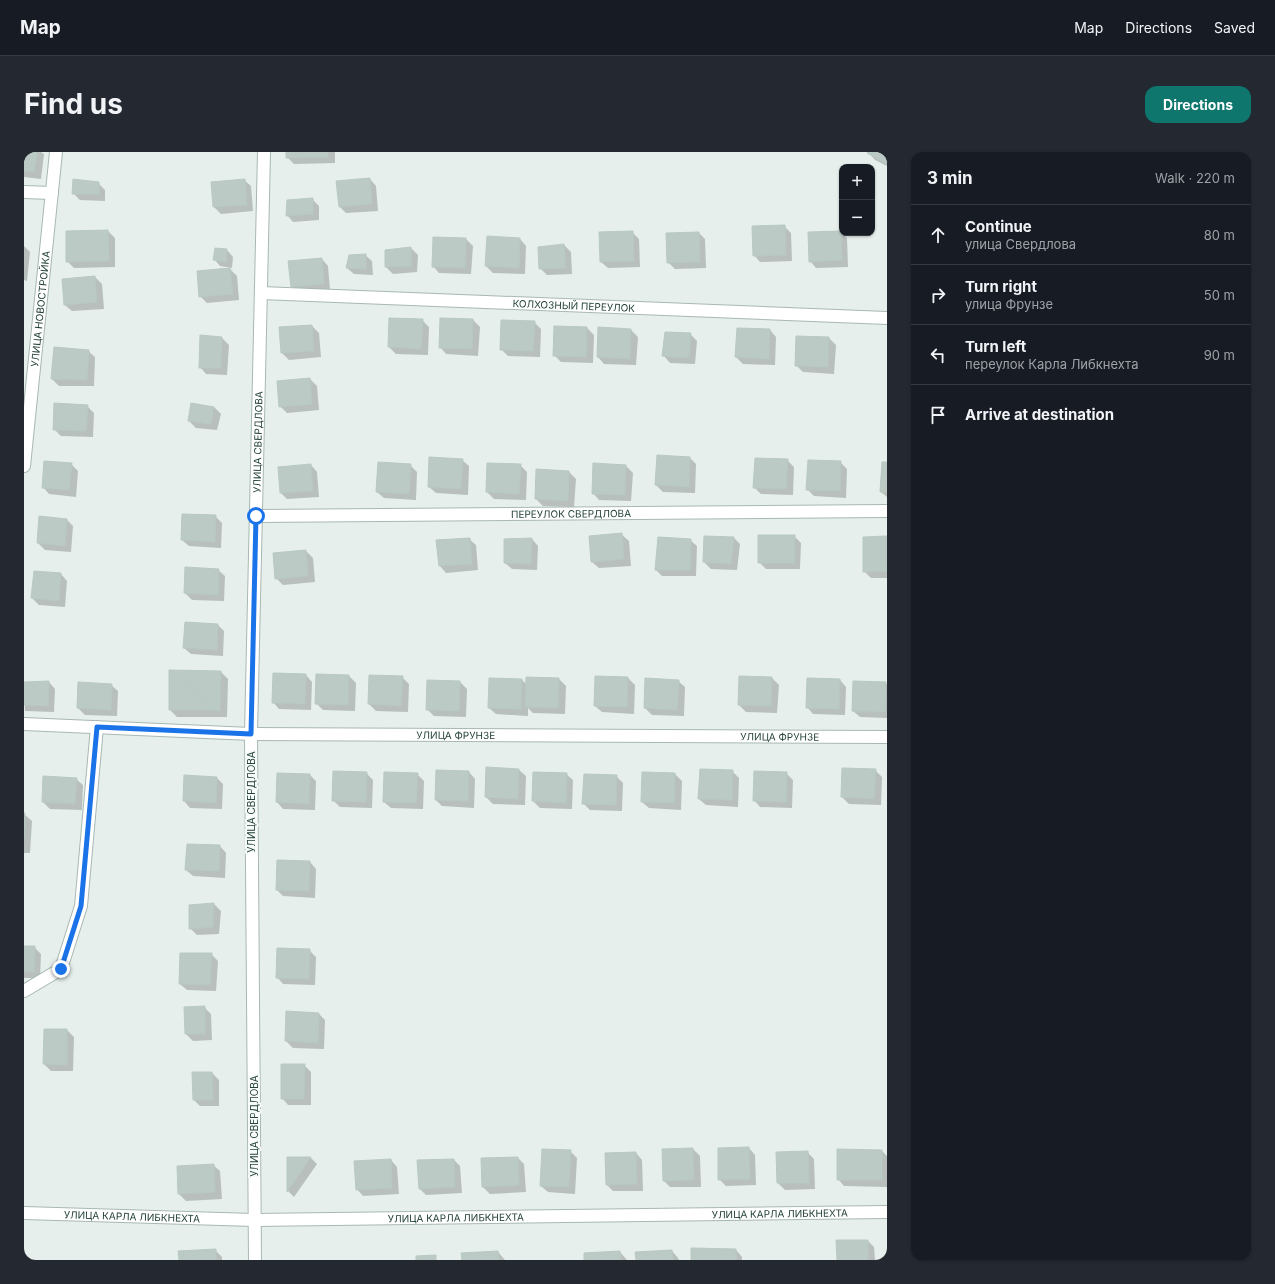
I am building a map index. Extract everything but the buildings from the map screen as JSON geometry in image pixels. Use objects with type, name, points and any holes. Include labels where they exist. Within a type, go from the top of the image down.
[{"type":"street","name":"УЛИЦА НОВОСТРОЙКА","points":[[24,466],[56,152]]},
{"type":"street","name":"УЛИЦА СВЕРДЛОВА","points":[[255,1260],[251,734],[264,152]]},
{"type":"street","points":[[24,192],[52,193]]},
{"type":"street","name":"КОЛХОЗНЫЙ ПЕРЕУЛОК","points":[[261,293],[887,318]]},
{"type":"street","name":"ПЕРЕУЛОК СВЕРДЛОВА","points":[[256,516],[887,512]]},
{"type":"street","name":"УЛИЦА ФРУНЗЕ","points":[[24,724],[251,734],[887,737]]},
{"type":"street","points":[[24,991],[61,969],[81,906],[97,727]]},
{"type":"street","name":"УЛИЦА КАРЛА ЛИБКНЕХТА","points":[[24,1213],[254,1220],[887,1212]]},
{"type":"route","points":[[61,969],[81,906],[97,727],[251,734],[256,516]]}]
